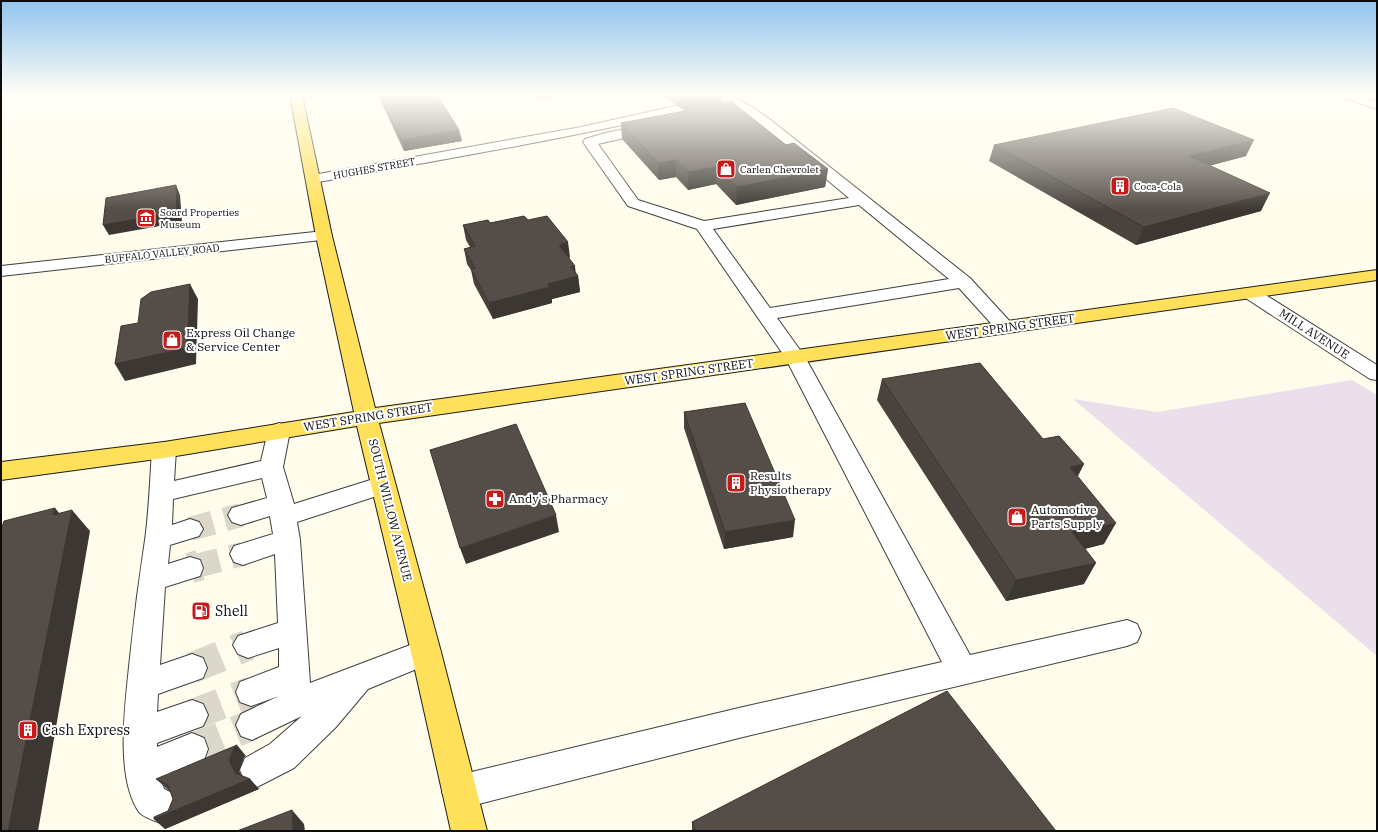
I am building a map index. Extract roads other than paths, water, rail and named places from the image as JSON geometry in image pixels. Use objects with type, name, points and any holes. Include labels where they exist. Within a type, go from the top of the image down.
[{"type":"main road","name":"SOUTH WILLOW AVENUE","points":[[304,134],[324,236],[366,417],[426,652],[469,831]]},
{"type":"main road","name":"WEST SPRING STREET","points":[[1,471],[164,450],[366,417],[1377,275]]},
{"type":"street","name":"HUGHES STREET","points":[[313,179],[560,134]]},
{"type":"street","points":[[622,134],[590,142],[633,203],[703,226],[862,200]]},
{"type":"street","points":[[780,134],[964,282],[1005,327]]},
{"type":"street","points":[[703,226],[795,357],[963,671]]},
{"type":"street","name":"BUFFALO VALLEY ROAD","points":[[1,271],[324,236]]},
{"type":"street","points":[[764,314],[964,282]]},
{"type":"street","name":"MILL AVENUE","points":[[1250,293],[1377,374]]},
{"type":"street","points":[[279,431],[271,467],[284,520],[294,631],[296,689]]},
{"type":"street","points":[[164,450],[162,493],[158,539],[152,580],[140,734],[142,770],[146,789],[152,801],[166,808]]},
{"type":"street","points":[[162,493],[271,467]]},
{"type":"street","points":[[243,554],[284,520],[383,485]]},
{"type":"street","points":[[241,515],[284,520]]},
{"type":"street","points":[[158,539],[190,529]]},
{"type":"street","points":[[152,580],[190,568]]},
{"type":"street","points":[[248,645],[294,631]]},
{"type":"street","points":[[459,792],[735,724],[1127,633]]},
{"type":"street","points":[[251,692],[296,689],[357,680],[426,652]]},
{"type":"street","points":[[143,685],[192,668]]},
{"type":"street","points":[[257,770],[282,756],[325,716],[357,680]]},
{"type":"street","points":[[252,725],[296,689]]},
{"type":"street","points":[[140,734],[192,714]]},
{"type":"street","points":[[142,770],[192,749]]},
{"type":"tunnel","points":[[190,529],[241,515]]},
{"type":"tunnel","points":[[196,566],[243,554]]},
{"type":"tunnel","points":[[190,568],[200,565]]},
{"type":"tunnel","points":[[192,668],[248,645]]},
{"type":"tunnel","points":[[192,715],[251,692]]},
{"type":"tunnel","points":[[192,749],[252,725]]},
{"type":"place","name":"Carlen Chevrolet","points":[[726,169]]},
{"type":"place","name":"Coca-Cola","points":[[1120,186]]},
{"type":"place","name":"Soard Properties Museum","points":[[146,218]]},
{"type":"place","name":"Express Oil Change & Service Center","points":[[172,340]]},
{"type":"place","name":"Results Physiotherapy","points":[[736,483]]},
{"type":"place","name":"Andy's Pharmacy","points":[[495,499]]},
{"type":"place","name":"Automotive Parts Supply","points":[[1017,517]]},
{"type":"place","name":"Shell","points":[[201,611]]},
{"type":"place","name":"Cash Express","points":[[28,730]]}]
